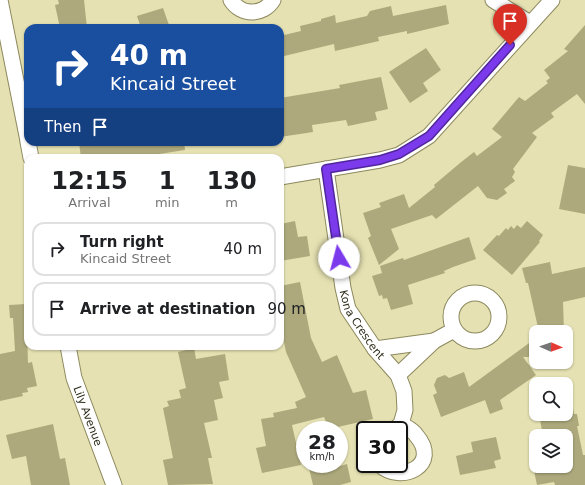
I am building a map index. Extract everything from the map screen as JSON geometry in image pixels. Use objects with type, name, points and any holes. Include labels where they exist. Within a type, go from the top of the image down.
[{"type":"street","points":[[0,0],[24,122]]},
{"type":"street","points":[[231,0],[234,5],[242,11],[252,13],[262,11],[270,5],[273,0]]},
{"type":"street","points":[[492,0],[530,23]]},
{"type":"street","points":[[284,175],[380,160],[399,154],[429,136],[552,0]]},
{"type":"street","name":"Kona Crescent","points":[[326,169],[343,288],[348,309],[375,349],[398,375],[404,391],[405,410],[400,421]]},
{"type":"street","points":[[398,375],[434,341],[454,330]]},
{"type":"street","points":[[375,349],[434,341]]},
{"type":"street","name":"Lily Avenue","points":[[69,350],[74,378],[114,485]]},
{"type":"street","name":"Kona Crescent","points":[[384,473],[393,479],[406,481],[420,471],[424,464],[424,453],[421,441],[416,433],[408,430]]},
{"type":"building","points":[[58,0],[84,0],[87,24],[59,24],[55,5],[59,4]]},
{"type":"building","points":[[446,5],[449,24],[407,34],[407,31],[378,37],[379,41],[335,51],[334,44],[284,56],[284,35],[301,31],[300,26],[321,21],[321,19],[335,15],[336,23],[367,16],[370,11],[391,6],[393,16]]},
{"type":"building","points":[[163,8],[169,24],[140,24],[137,16]]},
{"type":"building","points":[[585,25],[585,104],[577,94],[551,113],[554,117],[532,133],[537,137],[513,169],[515,172],[512,177],[515,181],[504,189],[507,193],[497,200],[487,198],[478,186],[436,219],[432,215],[391,229],[399,249],[379,265],[368,238],[371,236],[363,213],[381,207],[379,203],[404,194],[409,208],[474,152],[477,156],[502,137],[492,129],[519,97],[525,101],[548,83],[546,81],[550,78],[544,70],[568,51],[564,49]]},
{"type":"building","points":[[426,48],[441,70],[423,83],[428,91],[410,103],[389,72]]},
{"type":"building","points":[[381,77],[388,109],[375,112],[377,120],[348,126],[346,120],[312,125],[313,132],[284,136],[284,97],[340,88],[339,85]]},
{"type":"building","points":[[80,146],[184,146],[185,150],[159,154],[80,154]]},
{"type":"building","points":[[568,165],[585,168],[585,214],[559,209]]},
{"type":"building","points":[[295,221],[298,237],[307,236],[310,256],[284,260],[284,223]]},
{"type":"building","points":[[527,221],[543,235],[539,241],[540,242],[512,275],[483,250],[506,228],[508,230],[511,226],[514,229],[517,225],[521,228]]},
{"type":"building","points":[[469,237],[476,259],[444,271],[445,273],[408,285],[413,304],[391,310],[387,298],[383,299],[382,295],[379,296],[372,276],[382,273],[380,266],[403,258],[404,260]]},
{"type":"building","points":[[550,262],[552,274],[585,267],[585,297],[563,302],[564,325],[537,325],[528,283],[526,283],[522,268]]},
{"type":"building","points":[[300,282],[311,338],[322,362],[337,355],[353,393],[366,390],[373,419],[356,421],[356,423],[348,425],[348,421],[326,421],[324,417],[308,421],[296,421],[296,424],[292,425],[296,443],[296,466],[262,473],[256,448],[266,446],[261,419],[274,417],[273,413],[297,408],[295,402],[306,397],[286,352],[284,342],[284,285]]},
{"type":"building","points":[[24,304],[24,350],[28,350],[28,363],[32,362],[37,386],[27,388],[28,392],[22,393],[23,396],[0,401],[0,354],[15,351],[13,318],[10,318],[9,305]]},
{"type":"building","points":[[529,343],[529,357],[523,357],[529,365],[529,369],[532,369],[536,375],[529,377],[529,380],[500,400],[503,409],[490,414],[485,400],[441,417],[433,395],[437,393],[434,385],[437,378],[445,375],[449,378],[464,372],[469,387]]},
{"type":"building","points":[[194,350],[196,359],[225,354],[229,380],[219,382],[223,398],[214,400],[218,420],[204,423],[212,458],[208,458],[213,484],[168,485],[163,460],[173,458],[163,408],[169,406],[167,401],[181,398],[179,390],[186,388],[178,352]]},
{"type":"building","points":[[573,408],[574,414],[577,414],[579,426],[577,426],[583,455],[585,455],[585,485],[555,485],[554,482],[537,485],[534,473],[573,473],[573,429],[542,429],[540,421],[573,421]]},
{"type":"building","points":[[53,424],[60,459],[65,458],[70,485],[31,485],[26,456],[12,459],[6,435]]},
{"type":"building","points":[[496,437],[501,459],[494,461],[496,468],[460,475],[456,456],[473,452],[471,442]]},
{"type":"building","points":[[348,468],[351,482],[340,485],[313,485],[310,473],[348,473]]},
{"type":"route","points":[[339,258],[326,169],[380,160],[399,154],[429,136],[510,45]]}]
